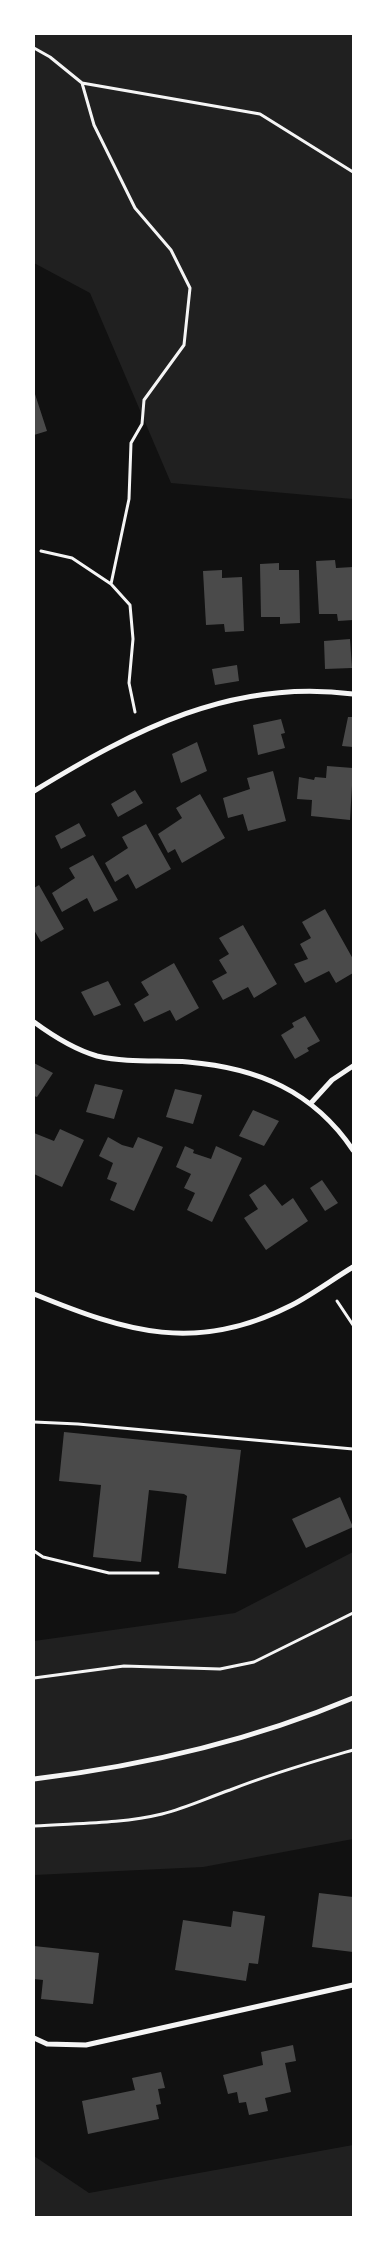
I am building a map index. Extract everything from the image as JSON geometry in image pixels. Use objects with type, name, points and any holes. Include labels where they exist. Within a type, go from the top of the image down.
[{"type":"street","points":[[34,791],[90,757],[138,732],[215,703],[252,695],[299,690],[353,694]]},
{"type":"street","points":[[34,1022],[71,1046],[98,1056],[230,1068],[265,1079],[311,1102],[334,1124],[353,1150]]},
{"type":"street","points":[[311,1102],[332,1080],[353,1066]]},
{"type":"street","points":[[34,1294],[112,1323],[154,1332],[196,1335],[228,1330],[258,1321],[293,1305],[353,1267]]},
{"type":"street","points":[[34,1779],[151,1759],[238,1738],[316,1713],[353,1698]]},
{"type":"street","points":[[34,2038],[46,2044],[86,2045],[353,1985]]},
{"type":"path","points":[[34,48],[50,57],[82,82],[260,114],[353,172]]},
{"type":"path","points":[[82,82],[94,125],[135,208],[171,250],[190,288],[184,345],[144,400],[142,424],[131,443],[129,499],[111,584]]},
{"type":"path","points":[[40,551],[72,558],[111,584],[130,604],[133,639],[130,683],[138,732]]},
{"type":"path","points":[[326,1284],[353,1325]]},
{"type":"path","points":[[34,1422],[78,1424],[353,1449]]},
{"type":"path","points":[[34,1551],[43,1557],[110,1573],[158,1573]]},
{"type":"path","points":[[34,1678],[124,1666],[220,1669],[254,1662],[353,1613]]},
{"type":"path","points":[[34,1826],[128,1819],[161,1814],[193,1806],[229,1790],[353,1750]]},
{"type":"shaded area","points":[[34,34],[353,34],[353,499],[171,483],[90,293],[34,263]]},
{"type":"shaded area","points":[[353,1552],[353,1839],[203,1867],[34,1875],[34,1641],[235,1613]]},
{"type":"shaded area","points":[[353,2145],[353,2217],[34,2217],[34,2156],[89,2193]]},
{"type":"building","points":[[34,391],[47,431],[34,435]]},
{"type":"building","points":[[335,560],[336,568],[353,567],[353,620],[338,621],[337,614],[319,614],[316,561]]},
{"type":"building","points":[[279,563],[279,570],[299,570],[300,623],[280,624],[280,617],[261,617],[260,564]]},
{"type":"building","points":[[222,570],[222,578],[242,577],[244,631],[225,632],[224,624],[206,625],[203,571]]},
{"type":"building","points":[[350,639],[352,668],[325,669],[324,641]]},
{"type":"building","points":[[237,665],[239,681],[215,685],[212,669]]},
{"type":"building","points":[[348,717],[353,717],[353,747],[342,746]]},
{"type":"building","points":[[281,719],[285,733],[281,734],[285,748],[258,755],[253,725]]},
{"type":"building","points":[[197,742],[207,771],[181,783],[172,754]]},
{"type":"building","points":[[327,766],[353,768],[350,820],[311,816],[312,800],[297,799],[299,777],[314,780],[315,777],[326,778]]},
{"type":"building","points":[[273,771],[286,821],[248,831],[243,814],[228,818],[223,798],[250,789],[247,778]]},
{"type":"building","points":[[135,790],[143,803],[118,817],[111,804]]},
{"type":"building","points":[[200,794],[225,838],[182,863],[175,849],[168,853],[158,834],[182,818],[176,808]]},
{"type":"building","points":[[79,823],[86,836],[61,849],[55,836]]},
{"type":"building","points":[[146,824],[171,869],[136,889],[128,874],[115,882],[105,863],[128,848],[122,837]]},
{"type":"building","points":[[93,855],[118,900],[94,912],[87,898],[62,912],[52,893],[75,878],[69,868]]},
{"type":"building","points":[[39,885],[64,929],[41,942],[34,930],[34,888]]},
{"type":"building","points":[[325,909],[353,959],[353,973],[336,983],[329,971],[305,983],[294,964],[308,959],[300,944],[311,938],[302,922]]},
{"type":"building","points":[[243,925],[277,984],[254,998],[248,987],[223,1000],[212,981],[227,973],[219,960],[229,954],[219,938]]},
{"type":"building","points":[[174,963],[199,1008],[176,1021],[170,1010],[144,1022],[134,1004],[149,995],[141,982]]},
{"type":"building","points":[[108,981],[121,1005],[94,1016],[81,992]]},
{"type":"building","points":[[305,1016],[320,1041],[307,1048],[309,1051],[295,1059],[281,1035],[294,1027],[292,1023]]},
{"type":"building","points":[[34,1063],[53,1073],[37,1097],[34,1096]]},
{"type":"building","points":[[95,1084],[123,1090],[114,1119],[86,1112]]},
{"type":"building","points":[[175,1089],[202,1095],[193,1124],[166,1117]]},
{"type":"building","points":[[253,1110],[279,1121],[264,1146],[239,1136]]},
{"type":"building","points":[[60,1129],[84,1140],[62,1187],[34,1174],[34,1133],[54,1141]]},
{"type":"building","points":[[108,1137],[122,1145],[133,1148],[138,1137],[163,1147],[134,1211],[110,1200],[117,1183],[107,1179],[113,1163],[99,1156]]},
{"type":"building","points":[[185,1146],[194,1150],[193,1153],[211,1159],[216,1146],[242,1158],[212,1222],[187,1210],[195,1193],[184,1188],[191,1174],[176,1167]]},
{"type":"building","points":[[322,1180],[338,1203],[325,1211],[310,1188]]},
{"type":"building","points":[[265,1184],[282,1206],[293,1198],[308,1221],[266,1250],[244,1218],[258,1209],[249,1195]]},
{"type":"building","points":[[64,1432],[241,1450],[226,1574],[178,1568],[187,1496],[184,1494],[149,1490],[141,1562],[93,1557],[101,1485],[59,1481]]},
{"type":"building","points":[[340,1497],[353,1527],[306,1548],[292,1519]]},
{"type":"building","points":[[319,1893],[353,1897],[353,1952],[312,1947]]},
{"type":"building","points":[[233,1911],[265,1916],[258,1964],[249,1963],[246,1981],[175,1970],[183,1920],[231,1927]]},
{"type":"building","points":[[34,1946],[99,1953],[93,2004],[41,1999],[43,1980],[34,1979]]},
{"type":"building","points":[[293,2045],[296,2061],[285,2063],[291,2092],[265,2098],[268,2111],[249,2115],[246,2102],[239,2103],[237,2092],[228,2094],[223,2075],[263,2065],[261,2052]]},
{"type":"building","points":[[161,2072],[165,2088],[158,2089],[161,2104],[156,2105],[159,2119],[88,2134],[82,2101],[135,2090],[132,2078]]}]
